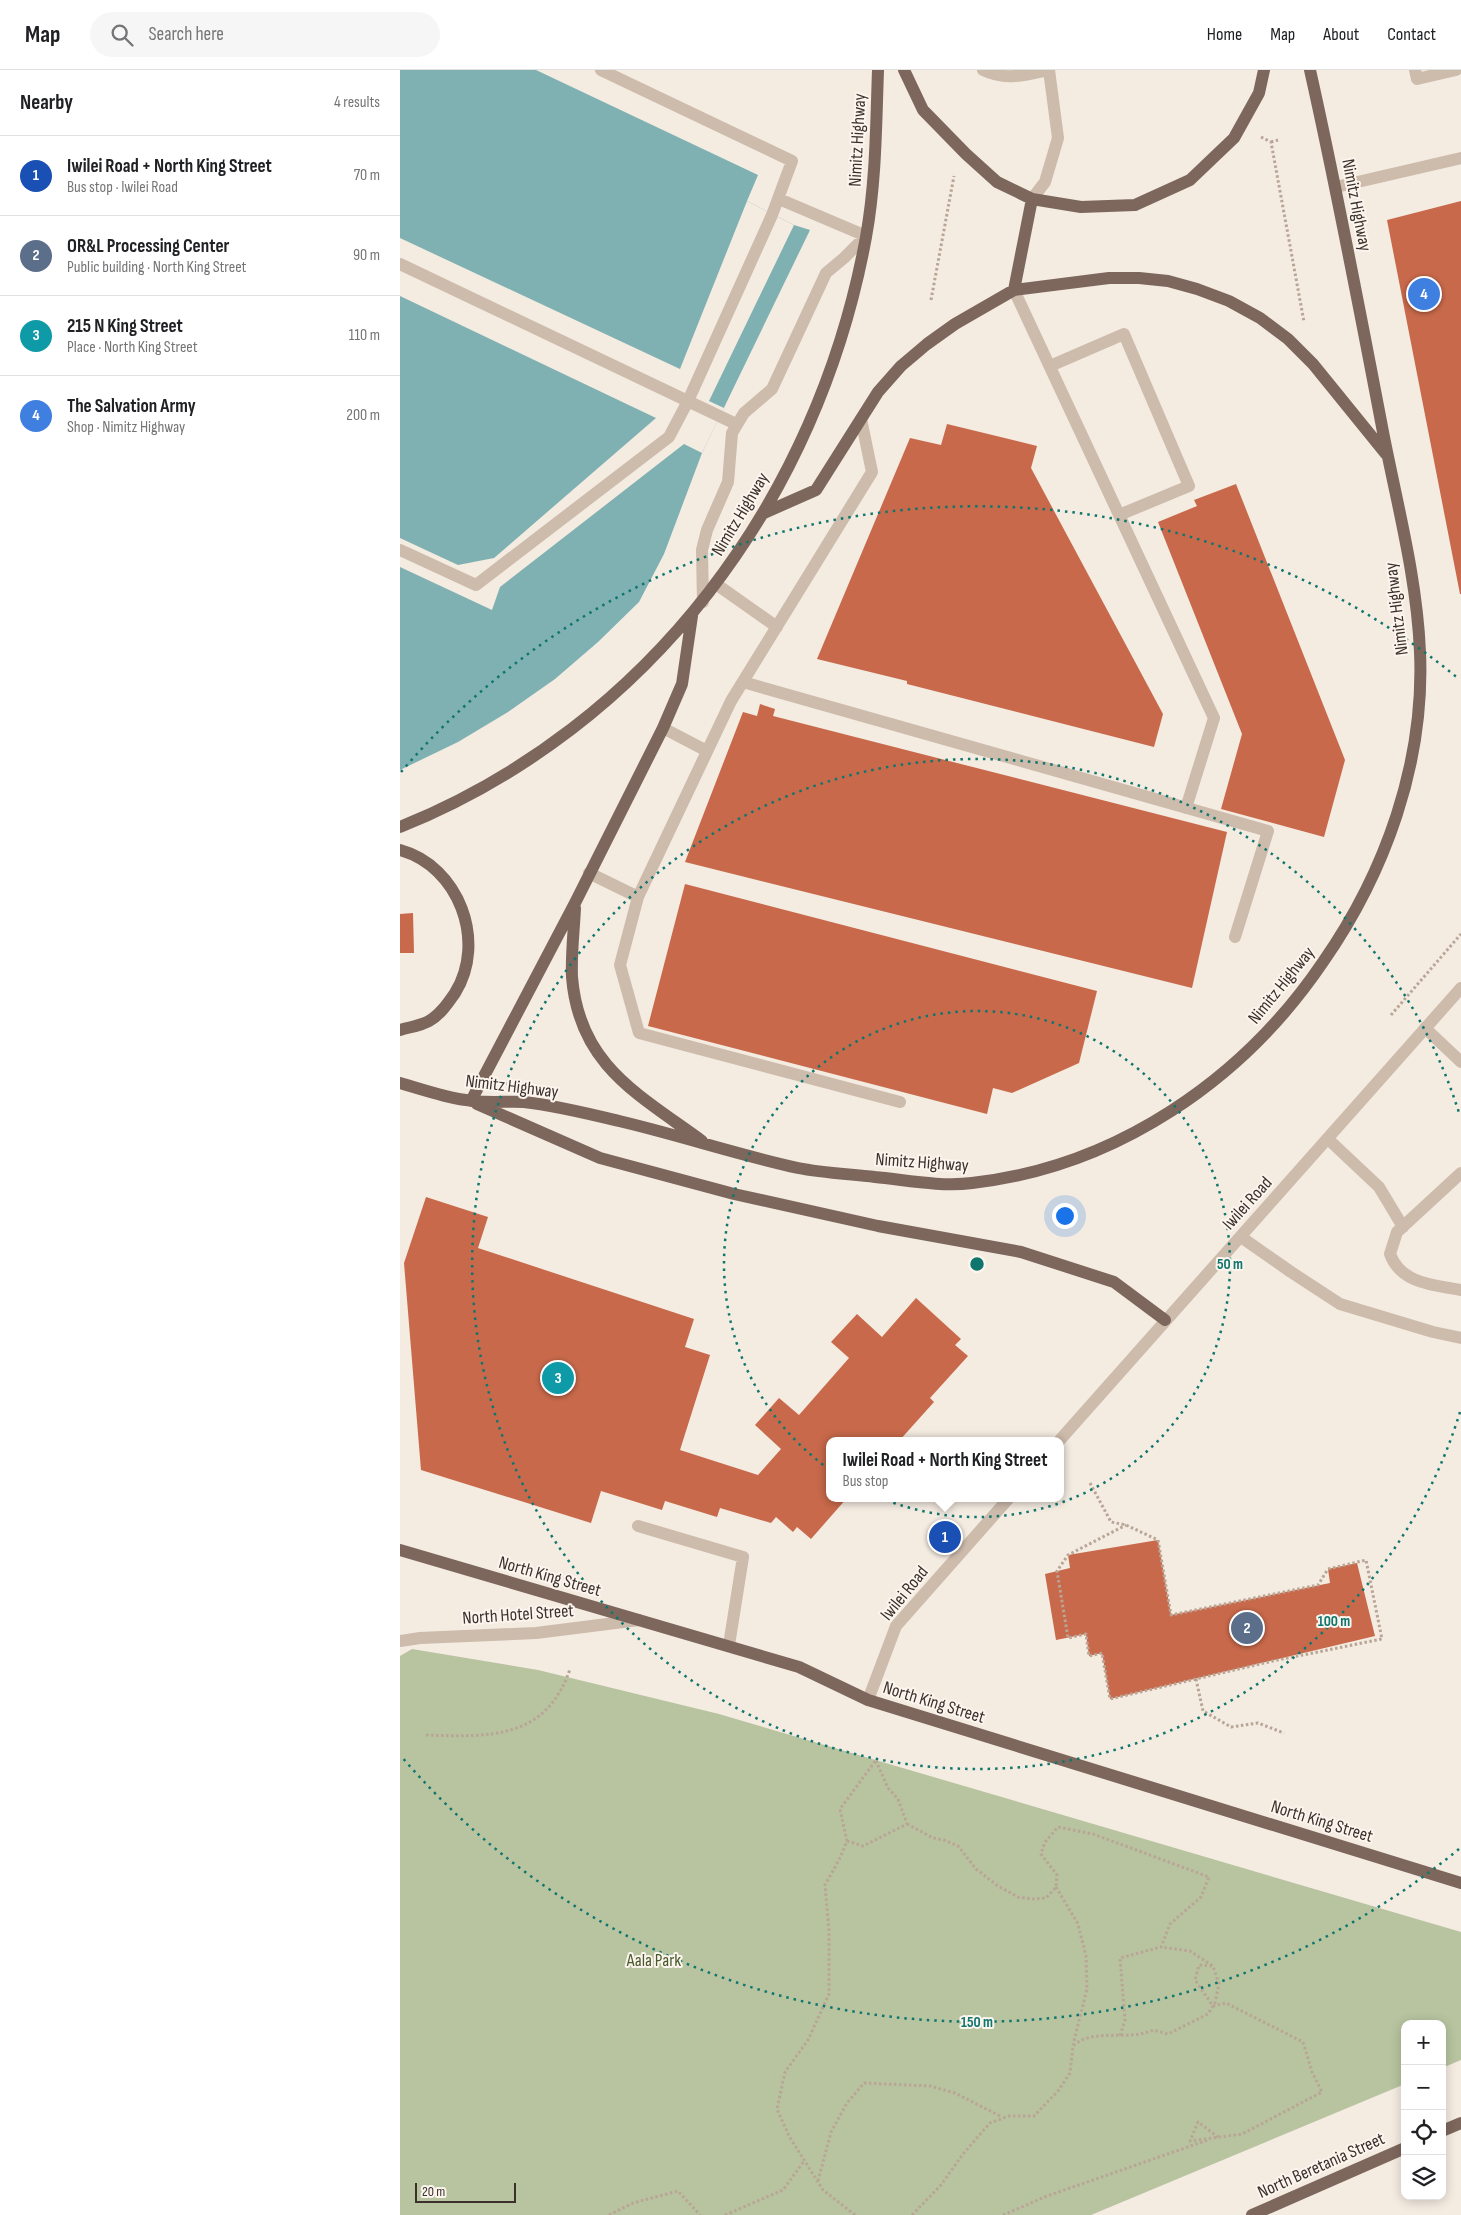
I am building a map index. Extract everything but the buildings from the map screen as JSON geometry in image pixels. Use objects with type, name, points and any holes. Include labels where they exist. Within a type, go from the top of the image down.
[{"type":"main road","name":"Nimitz Highway","points":[[400,827],[473,792],[527,760],[577,724],[624,685],[656,655],[692,616],[764,513],[794,457],[820,399],[839,346],[855,291],[866,236],[873,182],[878,70]]},
{"type":"main road","points":[[904,70],[924,110],[966,154],[997,182],[1032,199],[1081,207],[1136,205],[1190,180],[1234,138],[1259,92],[1264,70]]},
{"type":"main road","name":"Nimitz Highway","points":[[400,1083],[470,1101],[526,1102],[621,1121],[709,1146],[802,1168],[915,1181],[968,1184],[1016,1175],[1064,1162],[1110,1144],[1154,1122],[1195,1096],[1234,1065],[1271,1029],[1305,989],[1361,903],[1383,855],[1411,756],[1419,704],[1420,652],[1406,547],[1336,186],[1310,70]]},
{"type":"main road","points":[[1014,290],[1032,199]]},
{"type":"main road","points":[[764,513],[816,490],[878,392],[901,366],[955,324],[1014,290],[1109,278],[1139,278],[1197,289],[1229,301],[1260,318],[1313,364],[1388,456]]},
{"type":"main road","points":[[692,616],[682,684],[663,728],[575,903],[470,1101],[610,1160],[734,1194],[878,1226],[1021,1252],[1114,1282],[1165,1320]]},
{"type":"main road","points":[[400,850],[425,861],[447,883],[459,899],[466,916],[468,954],[464,974],[448,1003],[430,1021],[400,1030]]},
{"type":"main road","points":[[575,903],[572,975],[581,1022],[591,1043],[619,1080],[709,1146]]},
{"type":"main road","name":"North King Street","points":[[400,1550],[729,1645],[799,1667],[868,1700],[1461,1883]]},
{"type":"main road","points":[[1446,2129],[1461,2123]]},
{"type":"main road","name":"North Beretania Street","points":[[1252,2215],[1401,2150]]},
{"type":"street","points":[[400,550],[476,585],[669,437],[688,401],[779,198],[792,161],[601,70]]},
{"type":"street","points":[[983,70],[1005,77],[1048,70],[1058,138],[1045,182],[1032,199]]},
{"type":"street","points":[[1416,70],[1417,79],[1456,70]]},
{"type":"street","points":[[1336,186],[1461,158]]},
{"type":"street","points":[[702,602],[702,550],[707,530],[728,482],[730,442],[736,424],[744,413],[772,390],[826,273],[866,236],[820,218],[779,198]]},
{"type":"street","points":[[400,264],[736,424]]},
{"type":"street","points":[[1014,290],[1214,718],[1186,808]]},
{"type":"street","points":[[1050,366],[1124,334],[1189,486],[1119,516]]},
{"type":"street","points":[[861,420],[872,472],[731,701],[638,897],[620,966],[639,1033],[900,1102]]},
{"type":"street","points":[[716,584],[777,628]]},
{"type":"street","points":[[743,682],[1268,831],[1235,937]]},
{"type":"street","points":[[663,728],[707,751]]},
{"type":"street","points":[[589,873],[638,897]]},
{"type":"street","name":"Iwilei Road","points":[[1063,1437],[1461,988]]},
{"type":"street","points":[[1425,1028],[1461,1062]]},
{"type":"street","points":[[1328,1138],[1379,1187],[1403,1227]]},
{"type":"street","points":[[1461,1173],[1397,1232],[1390,1254],[1404,1274],[1417,1282],[1461,1290]]},
{"type":"street","points":[[1241,1237],[1340,1304],[1433,1332],[1461,1338]]},
{"type":"street","name":"Iwilei Road","points":[[868,1700],[896,1626],[1005,1502]]},
{"type":"street","points":[[638,1526],[743,1557],[729,1645]]},
{"type":"street","name":"North Hotel Street","points":[[400,1641],[420,1638],[536,1633],[639,1620]]},
{"type":"path","points":[[1256,134],[1271,142],[1278,140]]},
{"type":"path","points":[[1271,142],[1304,322],[1301,326]]},
{"type":"path","points":[[931,300],[955,171]]},
{"type":"path","points":[[1390,1014],[1461,934]]},
{"type":"path","points":[[1090,1484],[1111,1522],[1126,1525],[1158,1540],[1171,1615],[1318,1585],[1328,1569],[1366,1560],[1382,1639],[1110,1699],[1102,1653],[1089,1656],[1086,1634],[1068,1638],[1057,1571],[1068,1555],[1126,1525]]},
{"type":"path","points":[[426,1735],[488,1735],[504,1733],[520,1727],[537,1717],[552,1704],[563,1687],[570,1669]]},
{"type":"path","points":[[1196,1679],[1203,1710],[1231,1727],[1258,1723],[1284,1733]]},
{"type":"path","points":[[855,2215],[823,2190],[790,2136],[777,2109],[785,2072],[808,2040],[829,1994],[830,1931],[825,1886],[847,1841],[840,1809],[876,1760],[888,1788],[898,1800],[907,1824],[933,1838],[958,1846],[976,1869],[998,1886],[1018,1897],[1046,1898],[1056,1887]]},
{"type":"path","points":[[847,1841],[863,1846],[907,1824]]},
{"type":"path","points":[[912,2215],[941,2185],[963,2154],[990,2123],[1009,2116],[1034,2116],[1058,2091],[1070,2073],[1073,2046],[1087,1989],[1086,1956],[1078,1924],[1056,1887],[1057,1875],[1041,1854],[1045,1842],[1058,1827],[1093,1834],[1209,1878],[1201,1897],[1170,1924],[1161,1947]]},
{"type":"path","points":[[1073,2046],[1081,2039],[1141,2036],[1153,2030],[1168,2034],[1208,2014],[1213,2006],[1219,1984],[1213,1966],[1190,1951],[1161,1947],[1120,1958],[1125,2020],[1120,2036]]},
{"type":"path","points":[[1213,1966],[1199,1965],[1195,1980],[1213,2006]]},
{"type":"path","points":[[1213,2006],[1226,2003],[1303,2042],[1312,2072],[1322,2092],[1242,2134],[1190,2141],[1198,2122],[1218,2137]]},
{"type":"path","points":[[818,2181],[831,2132],[846,2103],[864,2083],[930,2086],[955,2093],[1003,2118]]},
{"type":"path","points":[[1004,2215],[1048,2196],[1218,2137]]},
{"type":"path","points":[[725,2215],[784,2190],[804,2160]]},
{"type":"path","points":[[609,2215],[633,2203],[678,2190],[700,2215]]},
{"type":"green space","name":"Aala Park","points":[[412,1649],[538,1670],[719,1714],[1461,1932],[1461,2060],[1446,2066],[1446,2020],[1401,2020],[1401,2086],[1091,2215],[400,2215],[400,1656]]},
{"type":"water","points":[[400,70],[536,70],[758,175],[747,201],[794,225],[810,230],[702,453],[664,554],[639,602],[598,642],[555,679],[508,712],[458,742],[400,770]]},
{"type":"pier","points":[[747,201],[794,225],[709,401],[724,408],[702,453],[684,444],[500,587],[492,610],[400,567],[400,538],[458,565],[494,558],[656,418],[400,296],[400,238],[680,369]]},
{"type":"place","name":"The Salvation Army","points":[[1424,294]]},
{"type":"place","name":"215 N King Street","points":[[558,1378]]},
{"type":"place","name":"Iwilei Road + North King Street","points":[[945,1537]]},
{"type":"place","name":"OR&L Processing Center","points":[[1247,1628]]}]
